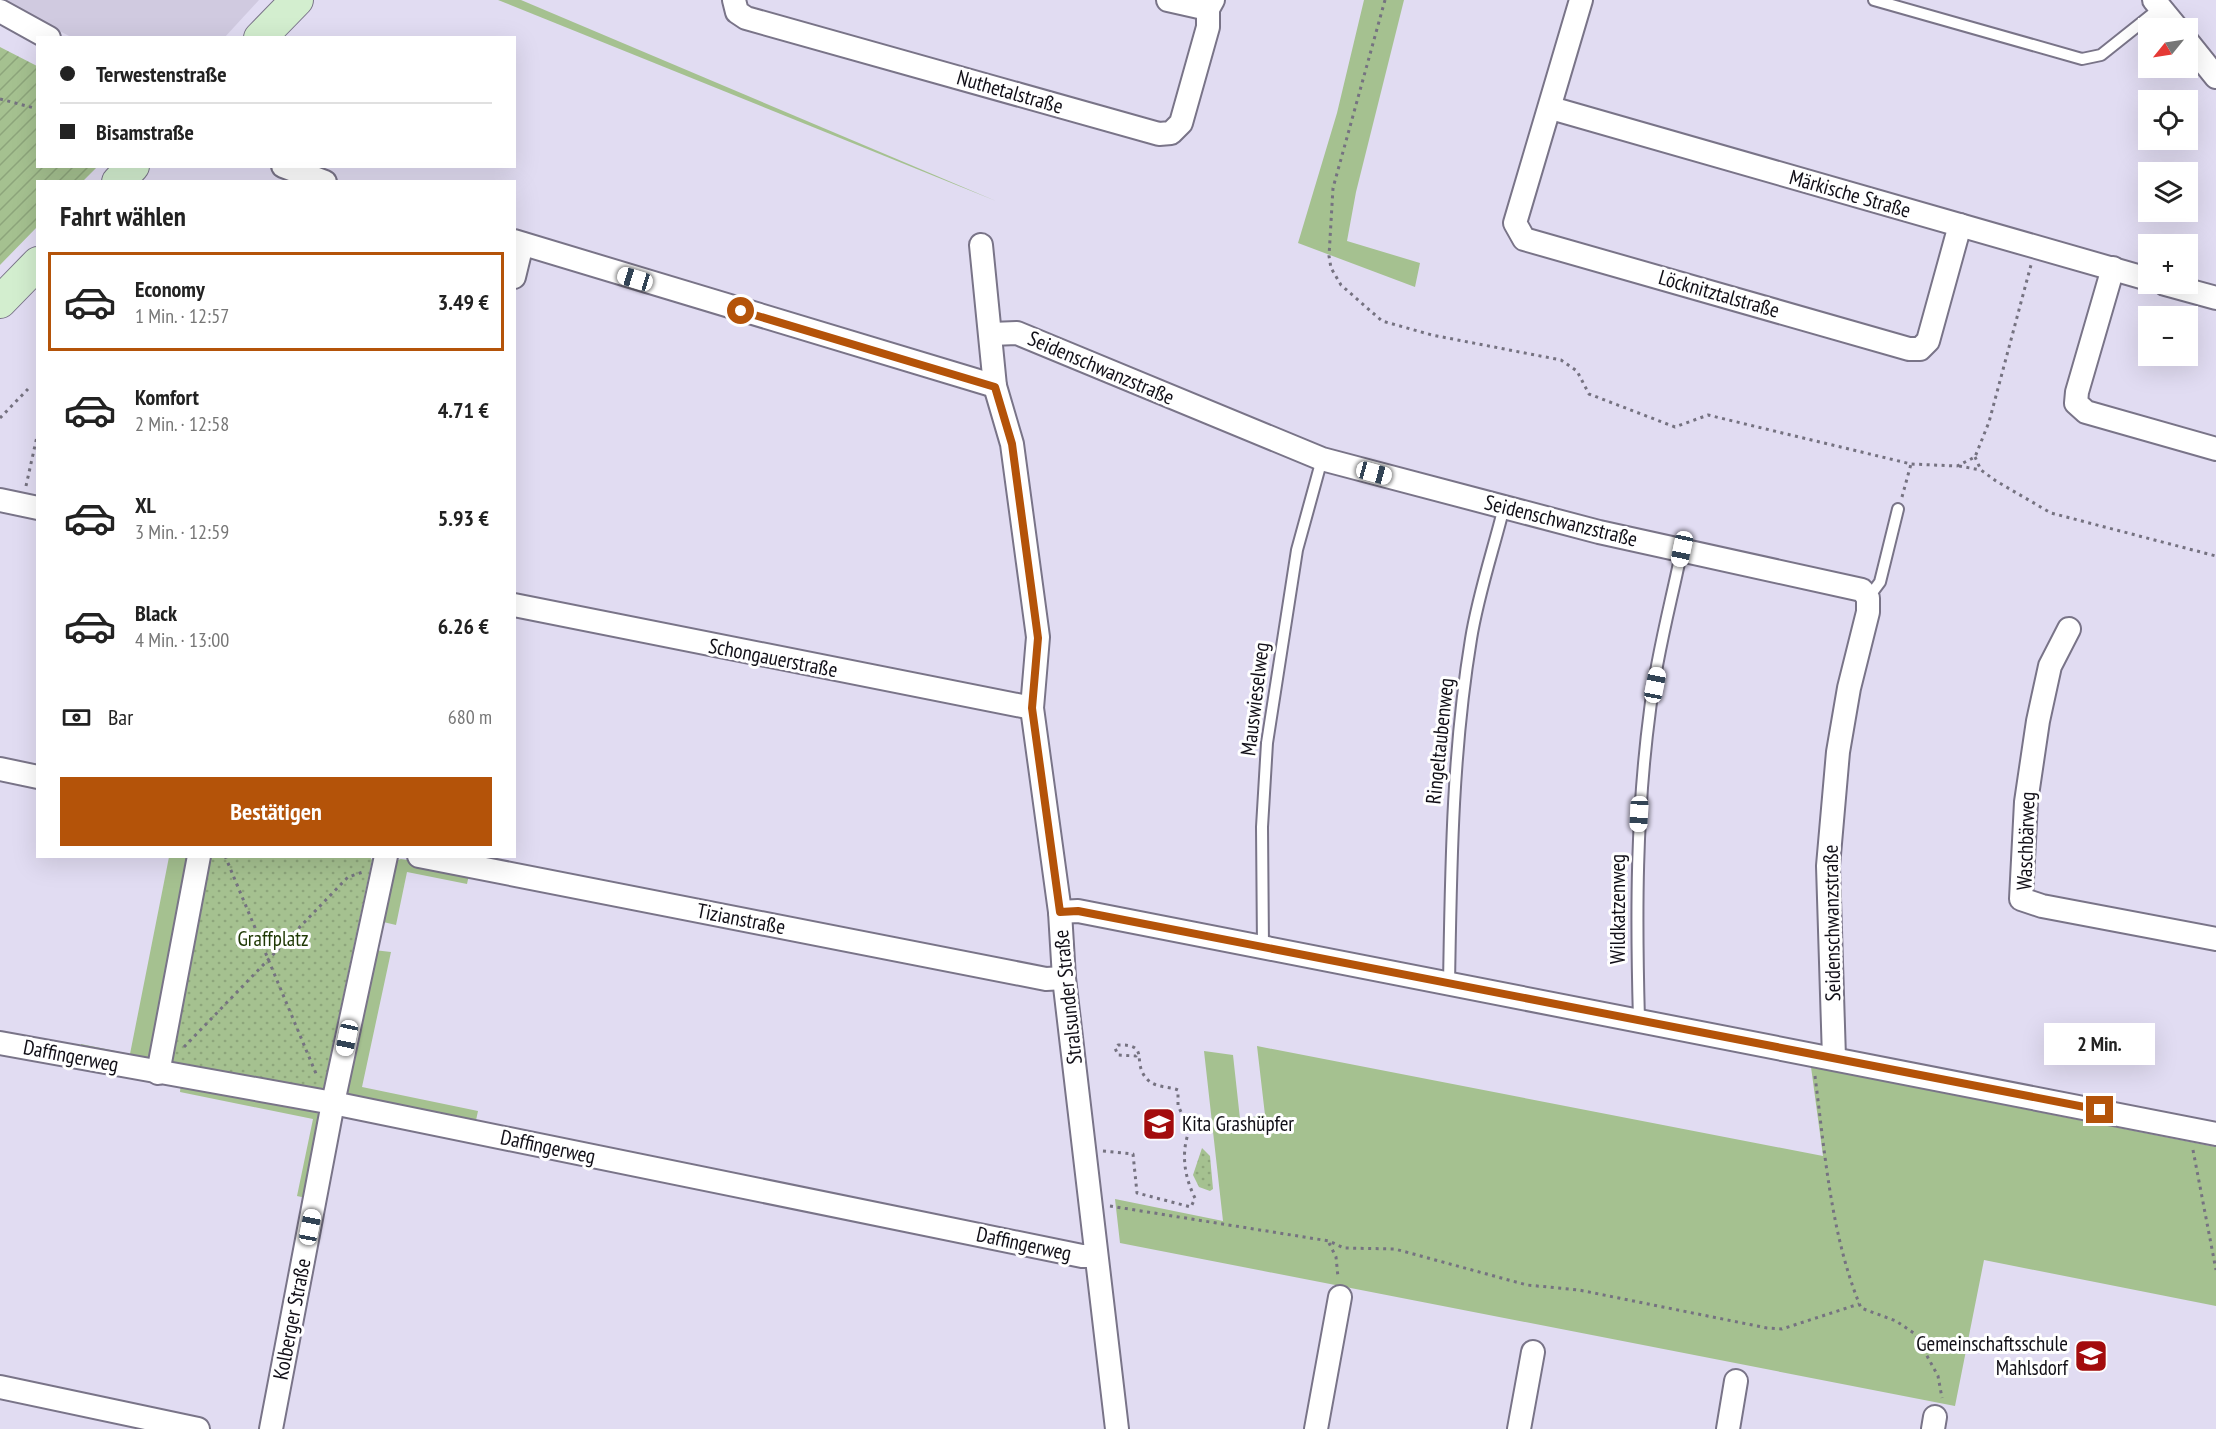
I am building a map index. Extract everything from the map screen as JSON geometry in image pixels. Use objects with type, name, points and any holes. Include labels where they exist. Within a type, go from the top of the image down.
[{"type":"main road","points":[[262,36],[297,0]]},
{"type":"main road","points":[[120,180],[131,168]]},
{"type":"main road","points":[[0,302],[36,265]]},
{"type":"street","name":"Nuthetalstraße","points":[[734,0],[737,12],[746,18],[1159,134],[1171,133],[1180,123],[1208,27],[1210,5]]},
{"type":"street","points":[[1168,0],[1210,5]]},
{"type":"street","points":[[1551,108],[1581,0]]},
{"type":"street","points":[[2157,4],[2169,18]]},
{"type":"street","points":[[0,11],[45,36]]},
{"type":"street","points":[[2198,55],[2216,77]]},
{"type":"street","name":"Märkische Straße","points":[[1551,108],[2138,276]]},
{"type":"street","name":"Löcknitztalstraße","points":[[1551,108],[1515,223],[1524,238],[1898,346],[1920,349],[1928,341],[1960,225]]},
{"type":"street","points":[[288,168],[320,180]]},
{"type":"street","points":[[516,260],[518,243],[995,387]]},
{"type":"street","name":"Stralsunder Straße","points":[[981,245],[995,387],[1012,444],[1038,638],[1032,708],[1060,912],[1064,978],[1117,1429]]},
{"type":"street","points":[[2113,268],[2077,392],[2076,404],[2086,412],[2216,449]]},
{"type":"street","points":[[2198,293],[2216,298]]},
{"type":"street","name":"Seidenschwanzstraße","points":[[991,334],[1017,333],[1322,459],[1599,532],[1862,590],[1868,598],[1868,612],[1849,688],[1838,752],[1829,856],[1829,948],[1836,1040],[1834,1058]]},
{"type":"street","points":[[0,500],[30,506]]},
{"type":"street","name":"Schongauerstraße","points":[[516,605],[1032,708]]},
{"type":"street","name":"Waschbärweg","points":[[2069,629],[2050,666],[2038,721],[2026,802],[2021,899],[2042,906],[2216,939]]},
{"type":"street","points":[[0,769],[36,777]]},
{"type":"street","points":[[158,1073],[199,858]]},
{"type":"street","name":"Tizianstraße","points":[[429,858],[1046,979],[1064,978]]},
{"type":"street","name":"Kolberger Straße","points":[[271,1429],[331,1103],[385,861]]},
{"type":"street","points":[[1060,912],[1078,911],[2216,1134]]},
{"type":"street","name":"Daffingerweg","points":[[0,1043],[331,1103],[1082,1256],[1095,1256]]},
{"type":"street","points":[[1316,1429],[1340,1298]]},
{"type":"street","points":[[1519,1429],[1533,1352]]},
{"type":"street","points":[[1728,1429],[1736,1382]]},
{"type":"street","points":[[0,1387],[198,1429]]},
{"type":"lane","points":[[1874,0],[2082,59],[2101,56],[2157,4]]},
{"type":"lane","name":"Mauswieselweg","points":[[1263,947],[1262,827],[1267,743],[1297,550],[1322,459]]},
{"type":"lane","name":"Ringeltaubenweg","points":[[1449,984],[1452,817],[1458,729],[1471,637],[1504,507]]},
{"type":"lane","points":[[1868,598],[1880,582],[1898,509]]},
{"type":"lane","name":"Wildkatzenweg","points":[[1639,1020],[1635,892],[1640,794],[1650,707],[1682,549]]},
{"type":"path","points":[[1385,0],[1333,188],[1329,256],[1331,268],[1341,285],[1382,321],[1431,335],[1560,360],[1577,371],[1589,394],[1675,427],[1708,415],[1911,464],[1958,465],[1981,470],[1995,481],[2051,513],[2216,556]]},
{"type":"path","points":[[0,99],[36,108]]},
{"type":"path","points":[[1958,465],[1975,457],[1989,422],[2036,246]]},
{"type":"path","points":[[0,418],[28,389]]},
{"type":"path","points":[[30,506],[36,450]]},
{"type":"path","points":[[1975,457],[1981,470]]},
{"type":"path","points":[[1898,509],[1911,464]]},
{"type":"path","points":[[226,858],[331,1103]]},
{"type":"path","points":[[158,1073],[269,962],[348,877],[385,861]]},
{"type":"path","points":[[1110,1151],[1133,1154],[1137,1193],[1191,1206],[1195,1198],[1187,1183],[1183,1147],[1189,1131],[1178,1106],[1178,1090],[1154,1084],[1145,1078],[1138,1052],[1134,1045],[1118,1045],[1115,1048],[1118,1055],[1136,1056],[1138,1052]]},
{"type":"path","points":[[1812,1054],[1833,1207],[1850,1284],[1861,1308],[1896,1322],[1915,1334],[1938,1376],[1943,1395],[1934,1423]]},
{"type":"path","points":[[2188,1128],[2216,1270]]},
{"type":"path","points":[[1090,1201],[1329,1241],[1344,1248],[1395,1249],[1527,1285],[1580,1290],[1767,1328],[1782,1329],[1859,1304]]},
{"type":"path","points":[[1329,1241],[1336,1257],[1340,1298]]},
{"type":"shaded area","points":[[0,0],[259,0],[226,36],[69,36]]},
{"type":"green space","points":[[498,0],[521,0],[996,201]]},
{"type":"green space","points":[[1364,0],[1404,0],[1356,192],[1347,241],[1420,263],[1415,287],[1298,243],[1337,113]]},
{"type":"green space","points":[[0,47],[36,65],[36,168],[96,168],[84,180],[36,180],[36,228],[0,265]]},
{"type":"green space","points":[[169,858],[194,858],[155,1059],[80,1051],[81,1044],[130,1054]]},
{"type":"green space","name":"Graffplatz","points":[[207,858],[371,858],[322,1095],[170,1066]]},
{"type":"green space","points":[[401,859],[470,870],[467,884],[407,872],[396,925],[379,921],[394,861]]},
{"type":"green space","points":[[374,950],[391,952],[362,1087],[478,1111],[475,1125],[347,1096],[345,1088]]},
{"type":"green space","points":[[1257,1046],[1823,1156],[1811,1067],[2216,1147],[2216,1306],[1984,1260],[1955,1406],[1120,1243],[1115,1199],[1223,1221],[1204,1051],[1233,1055],[1240,1119],[1265,1115]]},
{"type":"green space","points":[[181,1082],[316,1109],[322,1124],[306,1198],[297,1196],[313,1119],[180,1092]]},
{"type":"green space","points":[[1202,1148],[1210,1156],[1213,1189],[1210,1191],[1199,1187],[1193,1175]]},
{"type":"place","name":"Kita Grashüpfer","points":[[1159,1124]]},
{"type":"place","name":"Gemeinschaftsschule Mahlsdorf","points":[[2091,1356]]},
{"type":"route","points":[[741,311],[995,387],[1012,444],[1038,638],[1032,708],[1060,912],[1078,911],[2100,1110]]}]
